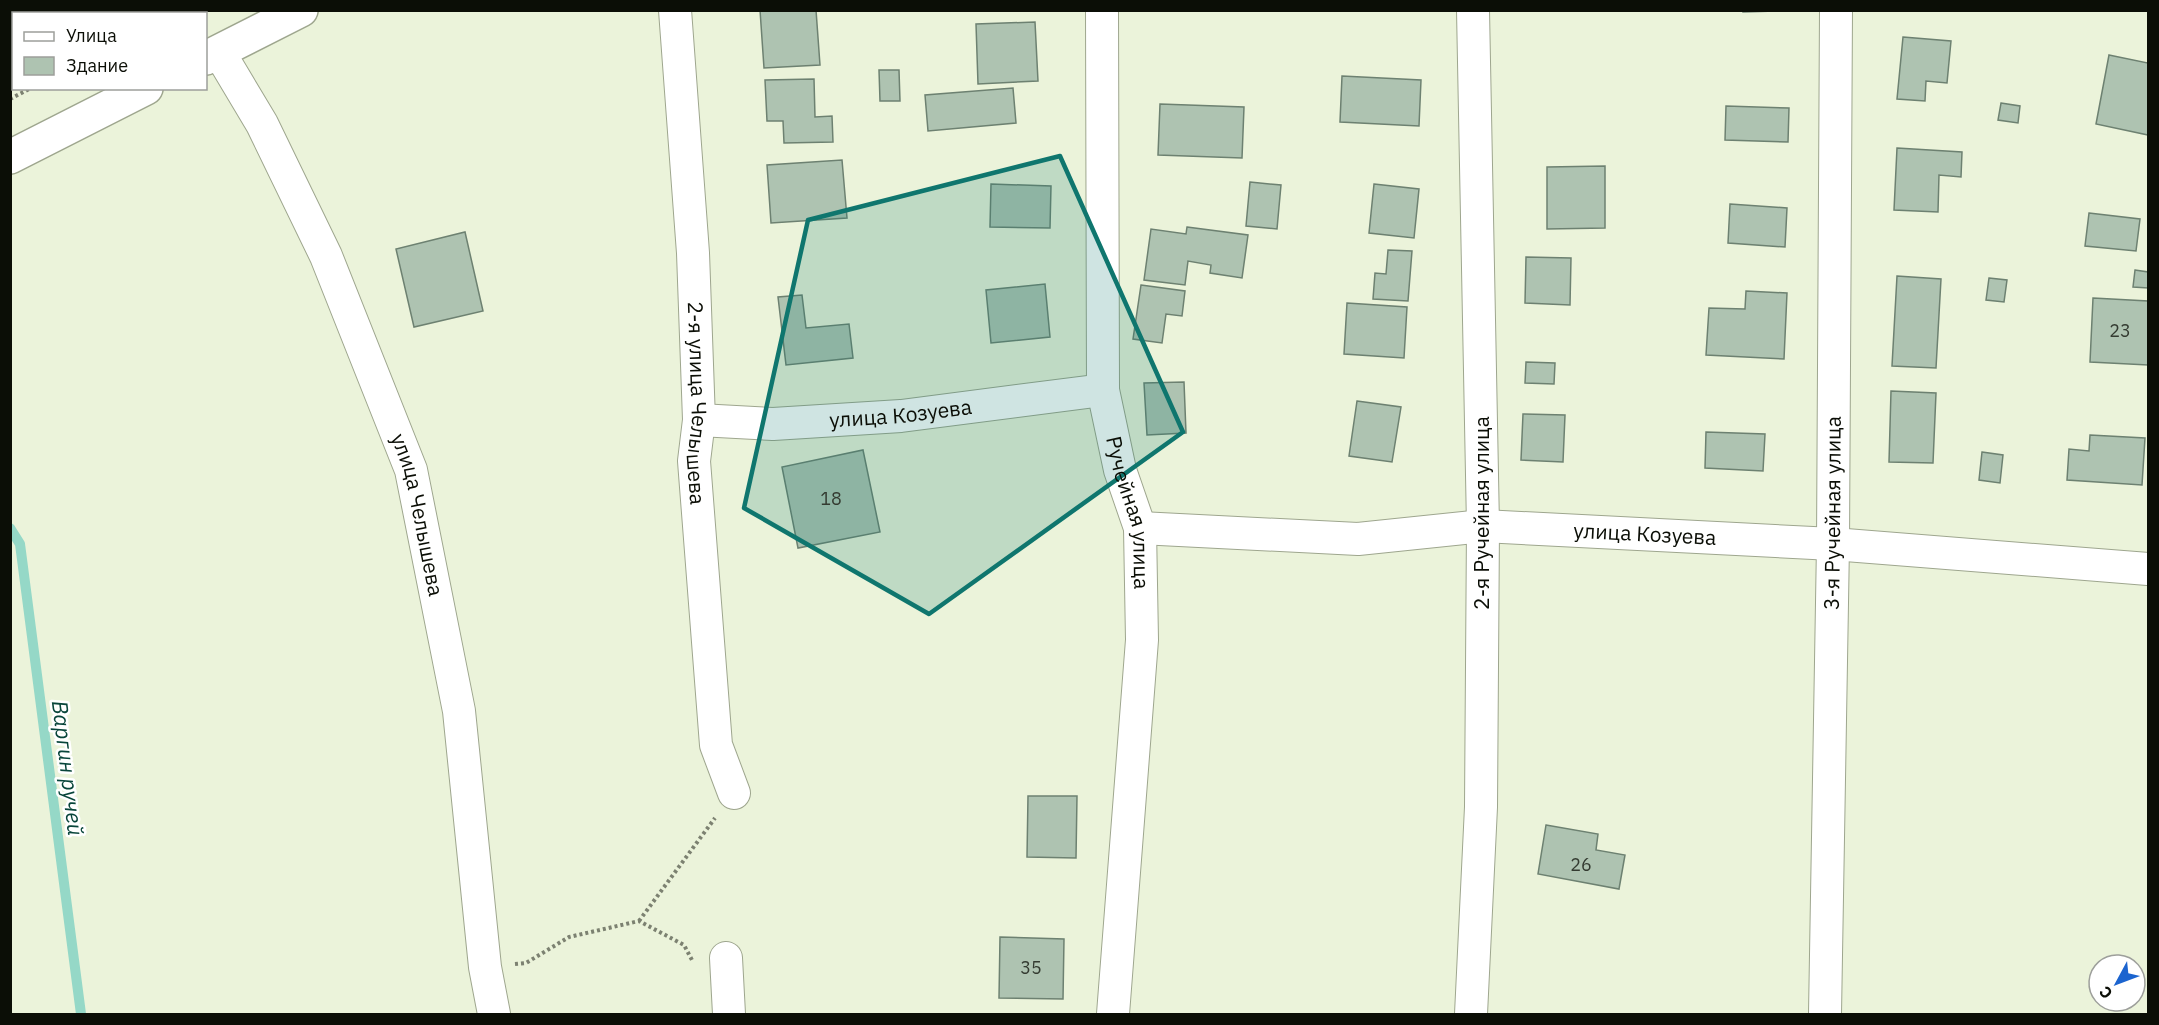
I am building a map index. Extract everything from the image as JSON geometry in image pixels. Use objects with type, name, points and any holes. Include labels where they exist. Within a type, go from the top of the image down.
[{"type":"street","points":[[212,55],[301,10]]},
{"type":"street","name":"2-я улица Челышева","points":[[675,10],[693,253],[699,420],[694,461],[716,745],[734,793]]},
{"type":"street","name":"Ручейная улица","points":[[1102,10],[1103,390],[1120,470],[1140,528],[1142,640],[1113,1014]]},
{"type":"street","name":"2-я Ручейная улица","points":[[1471,1014],[1481,807],[1483,526],[1473,10]]},
{"type":"street","name":"3-я Ручейная улица","points":[[1824,1014],[1833,544],[1836,10]]},
{"type":"street","name":"улица Челышева","points":[[212,55],[262,124],[326,256],[411,470],[459,711],[485,967],[494,1014]]},
{"type":"street","points":[[10,157],[142,90]]},
{"type":"street","name":"улица Козуева","points":[[699,420],[773,424],[901,416],[1103,390]]},
{"type":"street","name":"улица Козуева","points":[[1140,528],[1358,539],[1483,526],[1833,544],[2148,569]]},
{"type":"street","points":[[726,958],[729,1014]]},
{"type":"path","points":[[10,99],[27,90]]},
{"type":"path","points":[[485,967],[526,963],[570,937],[639,921],[734,793]]},
{"type":"path","points":[[639,921],[684,945],[694,965]]},
{"type":"highlighted area","points":[[1060,156],[1183,432],[929,614],[744,508],[808,220]]},
{"type":"building","points":[[760,10],[816,10],[820,65],[764,68]]},
{"type":"building","points":[[1743,10],[1776,10],[1776,11],[1743,12]]},
{"type":"building","points":[[1035,22],[1038,81],[978,84],[976,24]]},
{"type":"building","points":[[1903,37],[1951,41],[1947,83],[1926,81],[1925,101],[1897,99]]},
{"type":"building","points":[[2109,55],[2148,63],[2148,135],[2096,124]]},
{"type":"building","points":[[879,70],[899,70],[900,101],[880,101]]},
{"type":"building","points":[[1342,76],[1421,80],[1419,126],[1340,122]]},
{"type":"building","points":[[814,79],[815,117],[832,116],[833,142],[784,143],[783,121],[767,121],[765,80]]},
{"type":"building","points":[[1013,88],[1016,123],[928,131],[925,95]]},
{"type":"building","points":[[2001,103],[2020,106],[2018,123],[1998,120]]},
{"type":"building","points":[[1160,104],[1244,107],[1242,158],[1158,155]]},
{"type":"building","points":[[1726,106],[1789,108],[1788,142],[1725,140]]},
{"type":"building","points":[[1897,148],[1962,152],[1961,177],[1939,175],[1938,212],[1894,210]]},
{"type":"building","points":[[842,160],[847,218],[771,223],[767,165]]},
{"type":"building","points":[[1605,166],[1605,228],[1547,229],[1547,167]]},
{"type":"building","points":[[1250,182],[1281,185],[1277,229],[1246,226]]},
{"type":"building","points":[[991,184],[1051,186],[1050,228],[990,227]]},
{"type":"building","points":[[1374,184],[1419,189],[1414,238],[1369,233]]},
{"type":"building","points":[[1730,204],[1787,208],[1785,247],[1728,243]]},
{"type":"building","points":[[2089,213],[2140,219],[2136,251],[2085,246]]},
{"type":"building","points":[[1187,227],[1248,235],[1242,278],[1210,273],[1211,265],[1188,261],[1185,285],[1144,280],[1151,229],[1186,234]]},
{"type":"building","points":[[465,232],[483,311],[414,327],[396,249]]},
{"type":"building","points":[[1388,250],[1412,251],[1408,301],[1373,299],[1375,273],[1386,274]]},
{"type":"building","points":[[1526,257],[1571,258],[1570,305],[1525,303]]},
{"type":"building","points":[[2135,270],[2148,272],[2148,288],[2133,287]]},
{"type":"building","points":[[1897,276],[1941,279],[1936,368],[1892,366]]},
{"type":"building","points":[[1989,278],[2007,280],[2004,302],[1986,300]]},
{"type":"building","points":[[1045,284],[1050,337],[991,343],[986,290]]},
{"type":"building","points":[[1141,285],[1185,291],[1182,316],[1166,314],[1162,343],[1133,339]]},
{"type":"building","points":[[1746,291],[1787,293],[1784,359],[1706,355],[1709,308],[1745,309]]},
{"type":"building","points":[[802,295],[806,328],[849,324],[853,358],[786,365],[778,297]]},
{"type":"building","points":[[2093,298],[2148,301],[2148,365],[2090,362]]},
{"type":"building","points":[[1347,303],[1407,307],[1404,358],[1344,354]]},
{"type":"building","points":[[1526,362],[1555,363],[1554,384],[1525,383]]},
{"type":"building","points":[[1184,382],[1186,433],[1147,435],[1144,383]]},
{"type":"building","points":[[1891,391],[1936,393],[1933,463],[1889,462]]},
{"type":"building","points":[[1357,401],[1401,407],[1392,462],[1349,456]]},
{"type":"building","points":[[1523,414],[1565,415],[1563,462],[1521,460]]},
{"type":"building","points":[[1706,432],[1765,434],[1763,471],[1705,468]]},
{"type":"building","points":[[2090,435],[2145,438],[2142,485],[2067,480],[2069,449],[2089,451]]},
{"type":"building","points":[[863,450],[880,532],[798,548],[782,467]]},
{"type":"building","points":[[1982,452],[2003,455],[2000,483],[1979,480]]},
{"type":"building","points":[[1028,796],[1077,796],[1076,858],[1027,857]]},
{"type":"building","points":[[1546,825],[1598,834],[1596,850],[1625,855],[1619,889],[1538,874]]},
{"type":"building","points":[[1000,937],[1064,939],[1063,999],[999,998]]},
{"type":"waterway","name":"Варгин ручей","points":[[10,528],[20,544],[81,1014]]}]
